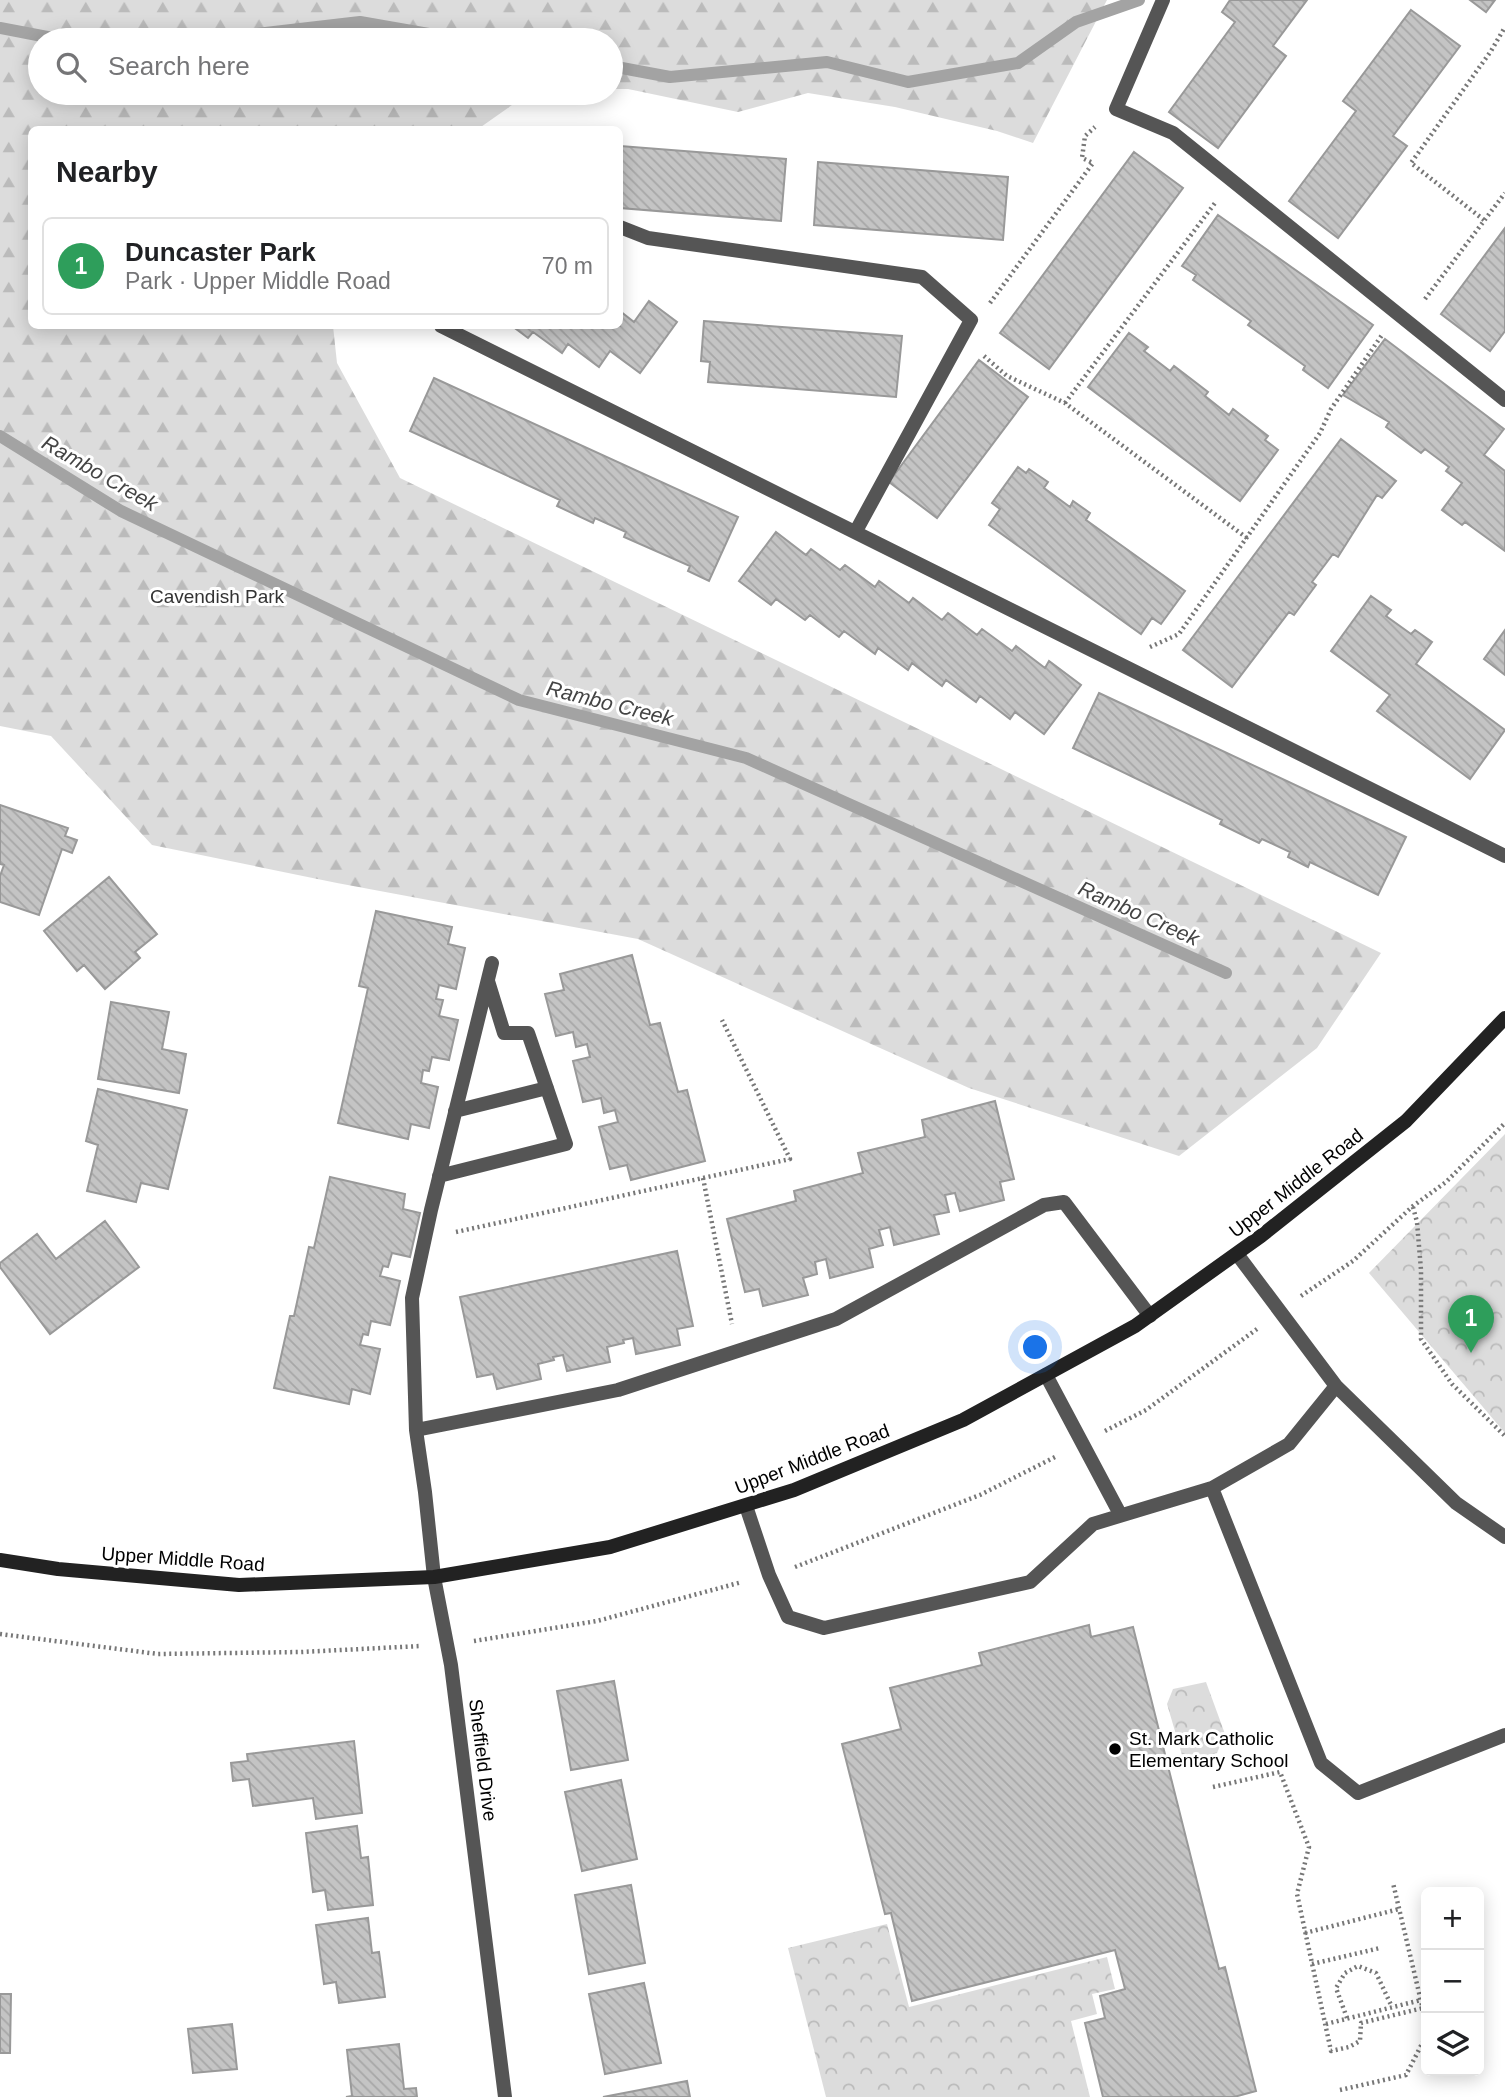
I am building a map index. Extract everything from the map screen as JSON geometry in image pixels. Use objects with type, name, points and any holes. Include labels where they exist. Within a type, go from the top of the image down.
[{"type":"main road","name":"Upper Middle Road","points":[[0,1560],[58,1569],[239,1585],[434,1577],[610,1547],[794,1490],[963,1420],[1135,1326],[1237,1254],[1406,1121],[1505,1018]]},
{"type":"street","points":[[1163,0],[1116,109],[1172,133],[1505,400]]},
{"type":"street","points":[[623,228],[648,238],[922,277],[971,320],[856,531]]},
{"type":"street","points":[[447,329],[1505,856]]},
{"type":"street","name":"Sheffield Drive","points":[[492,963],[412,1298],[416,1430],[434,1577],[451,1665],[505,2097]]},
{"type":"street","points":[[439,1177],[566,1144],[528,1033],[504,1033],[487,980]]},
{"type":"street","points":[[455,1111],[547,1088]]},
{"type":"street","points":[[416,1430],[618,1390],[836,1319],[1044,1205],[1064,1202],[1150,1316]]},
{"type":"street","points":[[1237,1254],[1336,1386],[1456,1503],[1505,1537]]},
{"type":"street","points":[[1046,1375],[1084,1442],[1119,1514]]},
{"type":"street","points":[[746,1506],[769,1575],[788,1617],[824,1628],[1030,1582],[1093,1524],[1212,1488],[1289,1444],[1336,1386]]},
{"type":"street","points":[[1212,1488],[1321,1763],[1359,1793],[1505,1735]]},
{"type":"path","points":[[1484,220],[1411,163],[1491,51],[1505,27]]},
{"type":"path","points":[[971,320],[991,301],[1094,163],[1082,158],[1085,136],[1116,109]]},
{"type":"path","points":[[1065,403],[1233,180]]},
{"type":"path","points":[[1424,300],[1505,193]]},
{"type":"path","points":[[1132,669],[1150,648],[1179,634],[1320,433],[1331,409],[1397,313]]},
{"type":"path","points":[[962,337],[1007,376],[1065,403],[1247,538]]},
{"type":"path","points":[[425,1239],[790,1159],[722,1020]]},
{"type":"path","points":[[703,1178],[737,1352]]},
{"type":"path","points":[[1413,1206],[1417,1222],[1420,1270],[1421,1339],[1452,1384],[1505,1436]]},
{"type":"path","points":[[1213,1787],[1280,1772],[1309,1847],[1297,1894],[1331,2051],[1360,2041],[1361,2023],[1421,2008]]},
{"type":"path","points":[[1326,2024],[1421,2000],[1393,1883]]},
{"type":"path","points":[[1305,1933],[1399,1909]]},
{"type":"path","points":[[1312,1964],[1380,1948]]},
{"type":"path","points":[[1347,2018],[1336,1988],[1345,1973],[1358,1966],[1376,1973],[1392,2007]]},
{"type":"path","points":[[1340,2090],[1406,2075],[1426,2036],[1424,2013]]},
{"type":"green space","name":"Cavendish Park","points":[[0,0],[1107,0],[1033,143],[997,131],[895,107],[808,93],[738,112],[623,89],[623,28],[28,28],[28,105],[512,105],[482,126],[28,126],[28,329],[333,329],[337,363],[400,478],[1381,953],[1317,1048],[1179,1156],[969,1088],[638,939],[337,883],[152,845],[51,736],[0,726]]},
{"type":"green space","points":[[1505,1134],[1505,1433],[1369,1273]]},
{"type":"green space","points":[[1206,1682],[1225,1734],[1217,1753],[1191,1760],[1182,1755],[1167,1704],[1173,1689]]},
{"type":"green space","points":[[887,1924],[909,2007],[1107,1957],[1115,1989],[1092,1994],[1097,2014],[1071,2021],[1090,2097],[826,2097],[788,1948]]},
{"type":"building","points":[[1230,0],[1307,0],[1273,46],[1286,56],[1218,148],[1169,112],[1235,22],[1222,12]]},
{"type":"building","points":[[1470,0],[1495,0],[1486,12]]},
{"type":"building","points":[[1411,10],[1460,46],[1393,136],[1407,146],[1338,238],[1289,201],[1356,111],[1343,101]]},
{"type":"building","points":[[623,146],[786,159],[781,221],[623,208]]},
{"type":"building","points":[[1134,152],[1183,188],[1049,369],[1000,333]]},
{"type":"building","points":[[818,162],[1008,177],[1003,240],[814,225]]},
{"type":"building","points":[[1218,215],[1373,325],[1328,388],[1303,370],[1305,366],[1248,325],[1251,321],[1193,280],[1196,275],[1182,266]]},
{"type":"building","points":[[1505,228],[1505,331],[1490,351],[1441,314]]},
{"type":"building","points":[[649,301],[677,322],[640,373],[610,351],[599,367],[568,344],[562,353],[533,332],[528,338],[516,329],[623,329],[623,313],[634,322]]},
{"type":"building","points":[[704,321],[902,336],[896,397],[708,382],[710,362],[701,361]]},
{"type":"building","points":[[1129,333],[1148,347],[1144,351],[1170,371],[1174,366],[1208,392],[1205,396],[1229,415],[1233,409],[1268,436],[1265,440],[1278,450],[1240,501],[1088,387]]},
{"type":"building","points":[[1385,339],[1504,429],[1484,455],[1505,471],[1505,551],[1465,522],[1462,525],[1442,510],[1462,483],[1446,471],[1449,467],[1425,449],[1421,453],[1386,427],[1389,422],[1343,395]]},
{"type":"building","points":[[979,360],[1028,397],[937,518],[889,482]]},
{"type":"building","points":[[434,378],[738,517],[709,581],[688,571],[690,566],[624,537],[626,532],[595,518],[593,523],[557,506],[560,500],[410,431]]},
{"type":"building","points":[[1341,439],[1396,481],[1382,498],[1377,495],[1338,557],[1333,554],[1312,582],[1316,585],[1294,615],[1289,612],[1232,687],[1183,650]]},
{"type":"building","points":[[1018,467],[1026,473],[1029,469],[1048,482],[1044,488],[1070,507],[1073,501],[1090,513],[1086,520],[1185,591],[1161,624],[1152,618],[1141,634],[989,525],[1000,509],[992,503]]},
{"type":"building","points":[[776,532],[806,555],[811,549],[840,570],[845,565],[875,587],[879,581],[909,603],[913,598],[942,620],[948,613],[977,635],[982,629],[1012,651],[1016,646],[1045,668],[1049,661],[1081,685],[1044,734],[1015,712],[1010,719],[980,696],[976,702],[946,680],[942,686],[912,663],[908,670],[878,648],[875,654],[844,631],[839,637],[810,615],[805,620],[776,599],[771,605],[739,581]]},
{"type":"building","points":[[1371,596],[1391,610],[1386,616],[1411,634],[1415,630],[1432,642],[1416,664],[1505,730],[1470,779],[1377,711],[1390,695],[1331,651]]},
{"type":"building","points":[[1505,630],[1505,675],[1484,659]]},
{"type":"building","points":[[1099,693],[1406,837],[1378,895],[1310,862],[1308,867],[1288,857],[1290,852],[1262,839],[1259,843],[1220,824],[1222,820],[1073,748]]},
{"type":"building","points":[[0,805],[68,828],[65,836],[77,840],[72,853],[62,849],[39,915],[0,902],[0,876],[4,865],[0,864]]},
{"type":"building","points":[[109,877],[157,934],[135,952],[140,958],[105,989],[84,965],[77,971],[44,931]]},
{"type":"building","points":[[376,911],[452,927],[448,944],[465,948],[456,989],[439,985],[436,999],[443,1000],[439,1016],[458,1020],[449,1060],[432,1057],[429,1071],[423,1070],[421,1083],[438,1087],[429,1128],[411,1124],[408,1139],[338,1123],[368,988],[359,986]]},
{"type":"building","points":[[632,955],[650,1025],[660,1023],[678,1092],[687,1090],[705,1161],[631,1180],[627,1165],[610,1169],[599,1127],[618,1122],[615,1110],[604,1113],[601,1098],[583,1102],[573,1061],[590,1057],[587,1044],[576,1047],[573,1032],[556,1036],[545,994],[564,990],[560,974]]},
{"type":"building","points":[[111,1002],[169,1012],[162,1049],[186,1054],[179,1093],[98,1079]]},
{"type":"building","points":[[98,1089],[187,1110],[168,1189],[141,1183],[136,1202],[87,1191],[98,1145],[86,1141]]},
{"type":"building","points":[[995,1101],[1014,1179],[1000,1182],[1004,1200],[960,1211],[955,1193],[945,1195],[949,1212],[934,1215],[939,1234],[894,1245],[890,1227],[879,1230],[883,1245],[869,1249],[873,1267],[830,1278],[826,1259],[815,1262],[817,1274],[803,1278],[808,1295],[763,1306],[759,1289],[745,1292],[727,1219],[796,1201],[794,1191],[863,1173],[858,1153],[925,1137],[922,1120]]},
{"type":"building","points":[[330,1177],[405,1194],[403,1209],[420,1213],[410,1257],[392,1253],[388,1267],[383,1266],[380,1276],[400,1281],[390,1325],[371,1321],[368,1335],[363,1334],[360,1345],[380,1349],[370,1394],[352,1389],[349,1404],[274,1388],[290,1316],[294,1316],[309,1247],[314,1248]]},
{"type":"building","points":[[105,1221],[139,1267],[50,1334],[0,1267],[0,1263],[37,1234],[56,1259]]},
{"type":"building","points":[[677,1251],[693,1326],[677,1329],[680,1345],[636,1354],[633,1338],[623,1340],[624,1343],[607,1347],[610,1362],[567,1371],[563,1355],[553,1357],[554,1360],[538,1364],[541,1379],[497,1389],[493,1374],[477,1377],[460,1297]]},
{"type":"building","points":[[1089,1625],[1091,1637],[1133,1627],[1219,1969],[1225,1967],[1256,2091],[1234,2097],[1103,2097],[1085,2023],[1105,2018],[1100,1996],[1125,1989],[1115,1950],[912,2001],[891,1913],[885,1914],[842,1744],[901,1729],[890,1688],[982,1665],[979,1653]]},
{"type":"building","points":[[614,1681],[628,1760],[571,1770],[557,1691]]},
{"type":"building","points":[[354,1741],[362,1813],[316,1819],[313,1798],[253,1806],[249,1779],[233,1781],[231,1763],[248,1761],[247,1754]]},
{"type":"building","points":[[621,1780],[637,1859],[582,1871],[565,1792]]},
{"type":"building","points":[[357,1826],[361,1858],[368,1857],[373,1905],[328,1910],[325,1890],[313,1892],[306,1833]]},
{"type":"building","points":[[631,1885],[645,1963],[589,1974],[575,1895]]},
{"type":"building","points":[[368,1918],[372,1953],[379,1952],[385,1997],[339,2003],[336,1982],[324,1984],[316,1925]]},
{"type":"building","points":[[644,1983],[661,2063],[605,2074],[589,1994]]},
{"type":"building","points":[[0,1994],[11,1994],[10,2053],[0,2053]]},
{"type":"building","points":[[232,2024],[237,2069],[193,2073],[188,2029]]},
{"type":"building","points":[[399,2044],[404,2089],[416,2088],[417,2097],[346,2097],[352,2096],[347,2050]]},
{"type":"building","points":[[687,2081],[690,2097],[603,2097]]},
{"type":"waterway","points":[[623,68],[670,77],[827,62],[908,82],[1018,63],[1076,22],[1139,0]]},
{"type":"waterway","points":[[309,28],[360,22],[394,28]]},
{"type":"waterway","points":[[0,28],[28,33]]},
{"type":"waterway","name":"Rambo Creek","points":[[0,436],[121,511],[519,700],[746,758],[1226,973]]},
{"type":"place","name":"Duncaster Park","points":[[1471,1353]]},
{"type":"place","name":"St. Mark Catholic Elementary School","points":[[1115,1749]]}]
